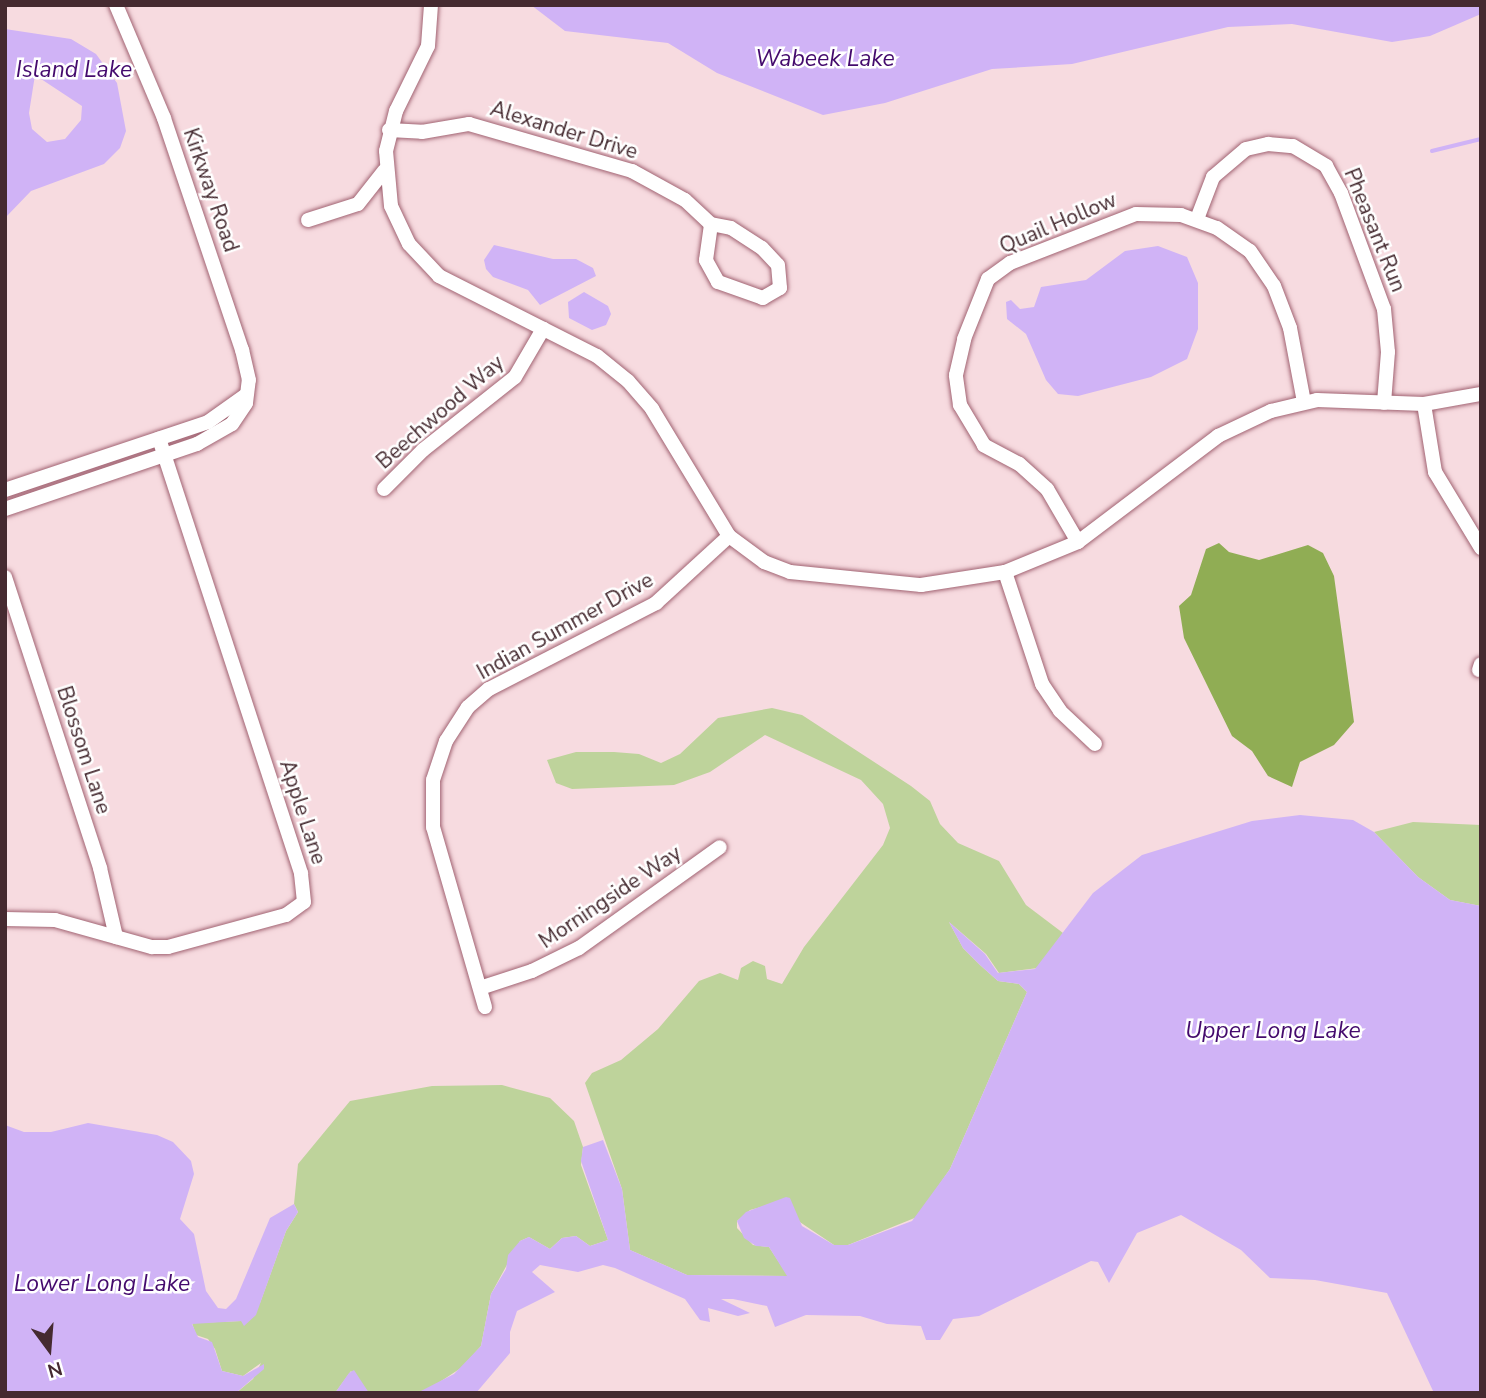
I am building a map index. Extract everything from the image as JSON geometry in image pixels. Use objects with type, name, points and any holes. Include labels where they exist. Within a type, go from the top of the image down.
[{"type":"street","name":"Kirkway Road","points":[[116,5],[164,118],[213,262],[247,366],[247,394]]},
{"type":"street","points":[[432,5],[428,47],[389,130],[384,171],[398,224],[423,262],[454,285],[597,356],[641,395],[729,536],[764,562],[820,579],[921,585],[1006,572],[1078,542],[1218,436],[1262,414],[1304,402],[1424,404],[1481,394]]},
{"type":"street","name":"Alexander Drive","points":[[389,130],[422,132],[468,124],[583,155],[648,179],[685,200],[711,224],[731,228],[762,248],[778,265],[780,288],[763,298],[718,282],[706,260],[711,224]]},
{"type":"street","name":"Pheasant Run","points":[[1198,219],[1213,177],[1246,149],[1268,144],[1293,146],[1326,166],[1341,193],[1384,309],[1388,352],[1384,402]]},
{"type":"street","points":[[308,220],[358,204],[384,171]]},
{"type":"street","name":"Quail Hollow","points":[[1078,542],[1047,489],[1019,464],[984,445],[964,417],[957,367],[977,303],[988,279],[1010,263],[1118,218],[1159,212],[1198,219],[1240,242],[1268,274],[1290,328],[1304,402]]},
{"type":"street","name":"Beechwood Way","points":[[384,489],[423,450],[515,377],[543,329]]},
{"type":"street","points":[[5,490],[225,414],[247,394]]},
{"type":"street","points":[[5,509],[205,441],[232,424],[242,413],[247,394]]},
{"type":"street","points":[[1424,404],[1427,444],[1435,472],[1481,548]]},
{"type":"street","name":"Apple Lane","points":[[5,919],[55,920],[152,947],[182,945],[295,912],[305,896],[159,439]]},
{"type":"street","name":"Indian Summer Drive","points":[[485,1007],[431,812],[435,769],[453,728],[468,707],[501,681],[656,603],[729,536]]},
{"type":"street","points":[[1006,572],[1037,674],[1060,710],[1095,744]]},
{"type":"street","name":"Blossom Lane","points":[[5,577],[100,868],[116,937]]},
{"type":"street","name":"Morningside Way","points":[[480,988],[532,971],[579,948],[720,847]]},
{"type":"green space","points":[[1219,543],[1229,552],[1259,560],[1308,545],[1323,553],[1334,576],[1354,722],[1334,745],[1300,762],[1292,787],[1268,776],[1252,751],[1232,736],[1184,638],[1179,606],[1191,595],[1206,549]]},
{"type":"green space","points":[[772,708],[802,715],[911,786],[930,801],[940,824],[958,843],[999,861],[1026,905],[1063,933],[1038,968],[999,973],[986,954],[949,922],[963,948],[980,965],[998,981],[1019,984],[1027,992],[950,1169],[917,1217],[848,1245],[834,1245],[773,1204],[750,1210],[737,1221],[737,1228],[753,1245],[769,1247],[788,1276],[687,1275],[630,1250],[622,1189],[585,1083],[592,1073],[621,1060],[658,1029],[699,981],[720,973],[738,980],[741,968],[753,961],[765,966],[767,979],[782,984],[804,947],[883,845],[890,828],[883,804],[861,780],[765,735],[710,772],[674,785],[572,789],[556,783],[547,760],[576,752],[614,752],[639,754],[661,763],[680,754],[718,718]]},
{"type":"green space","points":[[1413,822],[1481,825],[1481,906],[1450,900],[1418,877],[1374,832]]},
{"type":"green space","points":[[502,1085],[550,1098],[574,1121],[583,1147],[581,1165],[608,1240],[590,1246],[576,1236],[562,1238],[550,1249],[529,1237],[520,1241],[491,1294],[481,1346],[461,1368],[432,1387],[417,1393],[369,1393],[351,1371],[335,1393],[236,1393],[253,1379],[261,1363],[243,1376],[222,1371],[215,1349],[208,1339],[196,1335],[192,1323],[242,1321],[260,1303],[286,1231],[298,1212],[294,1204],[298,1164],[350,1101],[432,1086]]},
{"type":"water","name":"Wabeek Lake","points":[[531,5],[1481,5],[1481,14],[1430,36],[1392,42],[1292,24],[1228,27],[1072,64],[992,69],[885,103],[823,115],[717,73],[668,43],[565,31]]},
{"type":"water","name":"Island Lake","points":[[5,29],[71,39],[96,54],[117,83],[126,131],[120,148],[104,164],[31,191],[5,218]],"holes":[[[35,75],[82,106],[81,120],[65,139],[47,142],[32,129],[29,113]]]},
{"type":"water","points":[[494,245],[553,259],[576,259],[593,268],[596,276],[540,305],[528,290],[493,277],[486,269],[484,260]]},
{"type":"water","points":[[1158,246],[1187,257],[1198,283],[1198,329],[1187,359],[1151,377],[1078,396],[1058,394],[1046,380],[1026,334],[1007,319],[1006,302],[1011,300],[1020,309],[1034,307],[1041,287],[1086,280],[1125,251]]},
{"type":"water","points":[[584,292],[608,306],[611,314],[606,325],[592,330],[569,318],[568,302]]},
{"type":"water","name":"Upper Long Lake","points":[[1300,815],[1353,820],[1374,832],[1418,877],[1450,900],[1481,906],[1481,1393],[1434,1393],[1387,1293],[1315,1280],[1270,1278],[1241,1250],[1181,1215],[1137,1233],[1109,1283],[1098,1262],[1091,1261],[979,1316],[953,1319],[940,1340],[926,1340],[921,1326],[887,1324],[860,1316],[806,1315],[775,1327],[767,1306],[733,1299],[721,1299],[750,1313],[738,1316],[708,1308],[710,1322],[700,1320],[685,1299],[615,1268],[603,1265],[578,1272],[540,1265],[532,1272],[555,1292],[517,1311],[510,1332],[510,1353],[476,1393],[417,1393],[454,1374],[481,1346],[491,1294],[506,1269],[508,1255],[520,1241],[529,1237],[550,1249],[562,1238],[576,1236],[590,1246],[608,1240],[581,1161],[583,1147],[603,1140],[622,1189],[630,1250],[687,1275],[787,1276],[769,1247],[756,1246],[744,1238],[737,1221],[746,1212],[786,1197],[790,1198],[802,1226],[834,1245],[848,1245],[912,1221],[950,1169],[1027,992],[1019,984],[998,981],[980,965],[963,948],[949,922],[985,954],[998,973],[1035,969],[1093,893],[1142,855],[1252,821]]},
{"type":"water","name":"Lower Long Lake","points":[[88,1123],[157,1135],[173,1142],[191,1161],[194,1174],[180,1219],[194,1234],[206,1291],[218,1308],[226,1309],[236,1299],[270,1218],[294,1204],[298,1212],[286,1231],[256,1315],[244,1326],[241,1321],[192,1324],[198,1337],[212,1342],[222,1371],[243,1376],[264,1364],[264,1369],[236,1393],[5,1393],[5,1125],[24,1132],[51,1132]]},
{"type":"water","points":[[354,1370],[369,1393],[335,1393],[349,1373]]},
{"type":"waterway","points":[[1432,151],[1481,139]]}]
